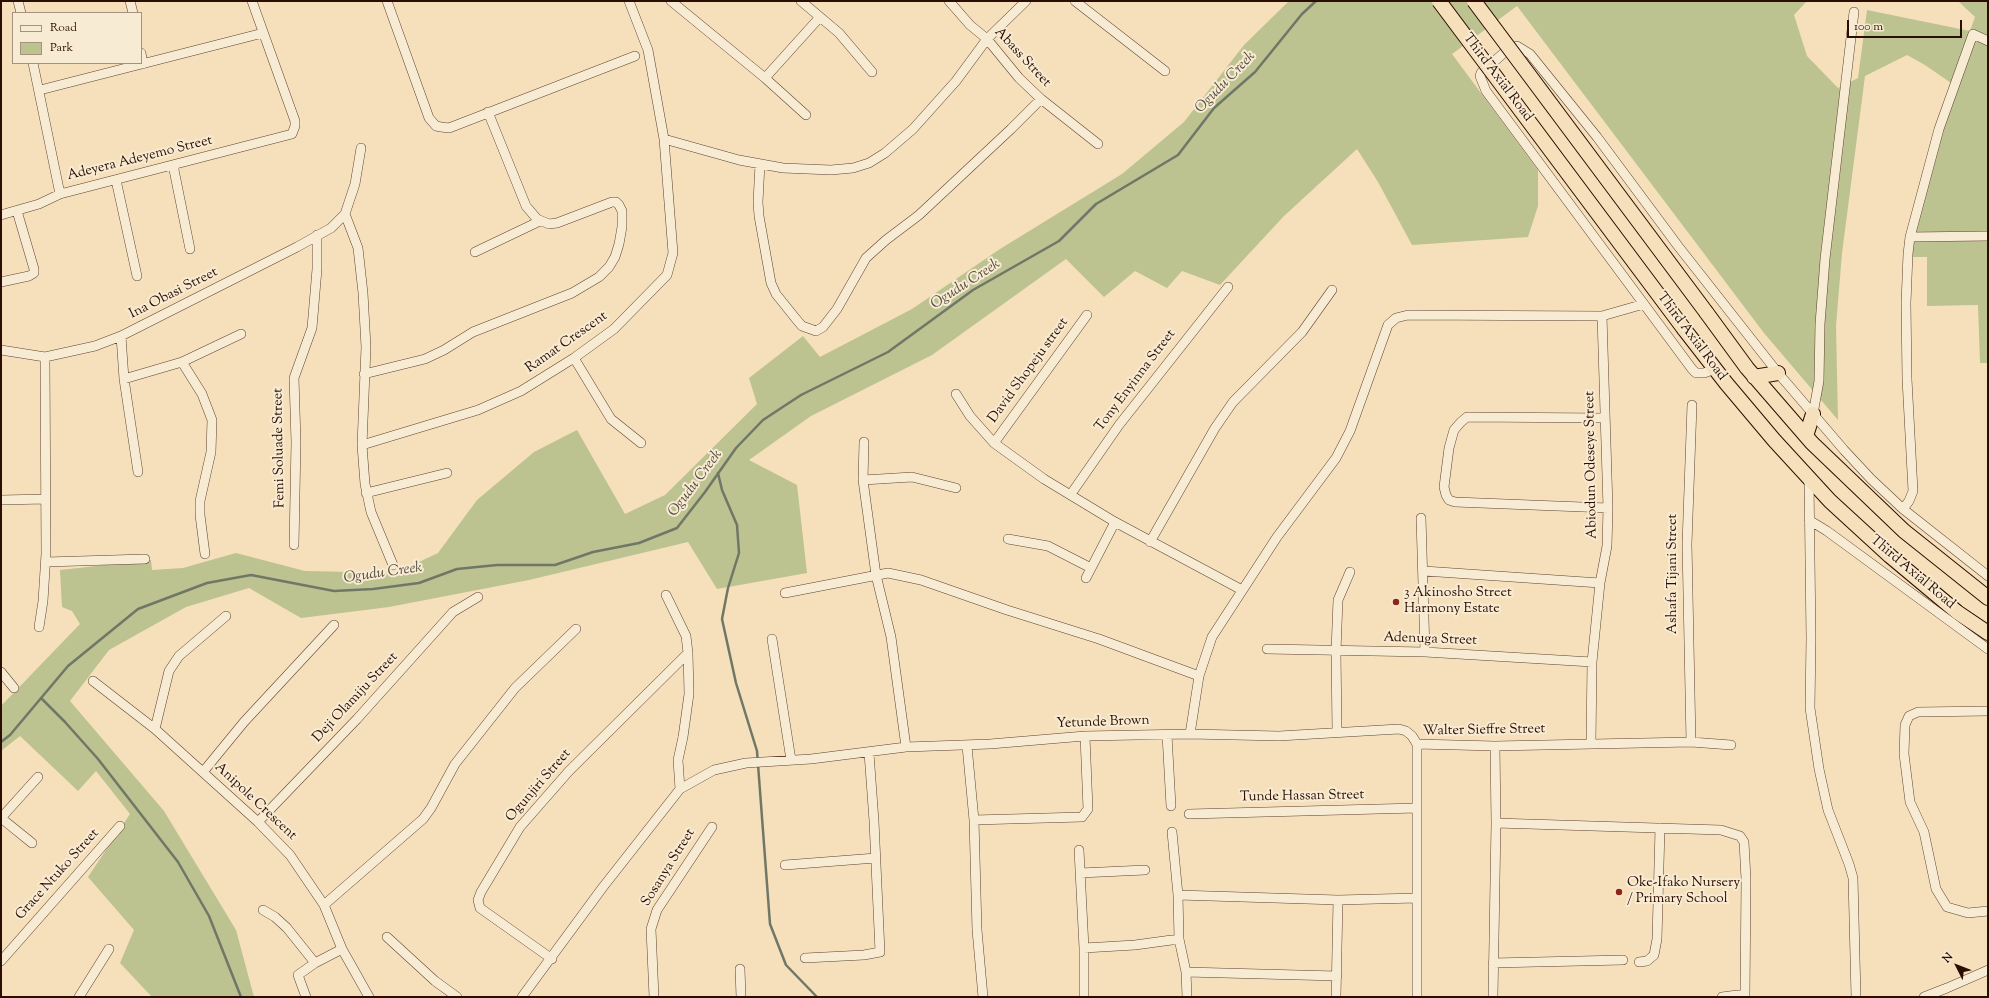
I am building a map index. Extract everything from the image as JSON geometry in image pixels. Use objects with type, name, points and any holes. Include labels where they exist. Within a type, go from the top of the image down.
[{"type":"highway","name":"Third Axial Road","points":[[1439,1],[1684,329],[1715,369],[1809,479],[1830,501],[1890,556],[1957,612],[1988,632]]},
{"type":"highway","name":"Third Axial Road","points":[[1474,1],[1754,377],[1806,436],[1904,531],[1988,598]]},
{"type":"highway","points":[[1754,377],[1778,373]]},
{"type":"highway","points":[[1806,436],[1814,414]]},
{"type":"street","points":[[18,1],[21,12]]},
{"type":"street","points":[[130,1],[133,12]]},
{"type":"street","points":[[40,90],[263,33],[252,1]]},
{"type":"street","points":[[387,1],[432,123],[436,126],[448,128],[635,56]]},
{"type":"street","name":"Ramat Crescent","points":[[362,445],[478,410],[521,391],[574,358],[614,329],[660,282],[671,265],[673,253],[664,139],[648,50],[629,1]]},
{"type":"street","points":[[671,1],[765,78],[806,115]]},
{"type":"street","points":[[801,1],[839,33],[872,72]]},
{"type":"street","name":"Abass Street","points":[[949,1],[970,25],[987,39],[1019,78],[1040,99],[1098,144]]},
{"type":"street","points":[[664,139],[760,164],[807,170],[853,168],[870,163],[899,142],[933,108],[987,39],[1026,1]]},
{"type":"street","points":[[1075,1],[1165,71]]},
{"type":"street","points":[[1814,414],[1819,381],[1820,324],[1825,259],[1854,12]]},
{"type":"street","points":[[765,78],[820,17]]},
{"type":"street","name":"Adeyera Adeyemo Street","points":[[1,215],[39,204],[60,194],[288,136],[294,130],[295,121],[263,33]]},
{"type":"street","points":[[1903,509],[1909,501],[1913,491],[1907,371],[1907,282],[1910,237],[1939,129],[1974,34],[1988,41]]},
{"type":"street","points":[[1715,369],[1704,373],[1696,373],[1486,91],[1480,76],[1481,72],[1506,51],[1517,46],[1530,54],[1597,137],[1678,246],[1778,373],[1871,479],[1903,509],[1988,576]]},
{"type":"street","points":[[142,58],[143,64]]},
{"type":"street","points":[[33,64],[40,90],[60,194]]},
{"type":"street","points":[[760,164],[758,202],[759,216],[772,283],[776,294],[802,326],[816,330],[823,327],[837,309],[866,258],[886,240],[919,215],[1011,129],[1040,99]]},
{"type":"street","points":[[364,374],[425,359],[444,350],[473,332],[588,285],[609,267],[619,244],[622,227],[622,211],[616,202],[612,202],[557,223],[549,224],[540,221],[531,214],[526,206],[488,112]]},
{"type":"street","points":[[361,148],[355,184],[345,214],[358,248],[365,319],[362,445],[366,493],[375,524],[393,565]]},
{"type":"street","points":[[173,165],[190,248]]},
{"type":"street","points":[[116,180],[137,276]]},
{"type":"street","points":[[1,282],[29,276],[34,273],[17,211]]},
{"type":"street","name":"Ina Obasi Street","points":[[1,350],[45,357],[84,349],[121,336],[331,228],[345,214]]},
{"type":"street","points":[[474,252],[540,221]]},
{"type":"street","name":"Femi Soluade Street","points":[[294,545],[296,442],[294,378],[312,328],[317,269],[317,235]]},
{"type":"street","points":[[1910,237],[1988,236]]},
{"type":"street","name":"Tony Enyinna Street","points":[[1071,494],[1119,425],[1228,287]]},
{"type":"street","points":[[1150,542],[1215,428],[1233,402],[1302,332],[1332,290]]},
{"type":"street","points":[[1190,734],[1199,676],[1212,637],[1277,537],[1336,458],[1350,431],[1388,325],[1396,318],[1408,315],[1474,314],[1602,316],[1644,304]]},
{"type":"street","name":"David Shopeju street","points":[[994,443],[1087,315]]},
{"type":"street","name":"Abiodun Odeseye Street","points":[[1591,743],[1592,662],[1600,583],[1606,546],[1608,508],[1602,316]]},
{"type":"street","points":[[124,379],[182,362],[241,334]]},
{"type":"street","points":[[121,336],[124,379],[138,472]]},
{"type":"street","points":[[39,627],[46,562],[45,357]]},
{"type":"street","points":[[574,358],[611,419],[640,443]]},
{"type":"street","points":[[182,362],[202,394],[212,420],[211,452],[200,501],[204,554]]},
{"type":"street","points":[[956,394],[970,416],[994,443],[1044,479],[1071,494],[1114,522],[1242,590]]},
{"type":"street","name":"Ashafa Tijani Street","points":[[1691,742],[1687,544],[1692,405]]},
{"type":"street","points":[[1605,418],[1468,417],[1454,430],[1449,448],[1444,487],[1449,500],[1455,502],[1608,508]]},
{"type":"street","points":[[864,442],[863,480],[876,575],[891,637],[906,747]]},
{"type":"street","points":[[366,493],[447,473]]},
{"type":"street","points":[[863,480],[912,477],[956,488]]},
{"type":"street","points":[[1809,479],[1811,638],[1810,708],[1819,769],[1828,810],[1847,858],[1852,878],[1856,997]]},
{"type":"street","points":[[1,500],[46,500]]},
{"type":"street","points":[[1421,518],[1424,570],[1425,652]]},
{"type":"street","points":[[1809,520],[1827,531],[1988,649]]},
{"type":"street","points":[[1086,578],[1114,522]]},
{"type":"street","points":[[1008,539],[1048,546],[1091,568]]},
{"type":"street","points":[[46,562],[144,559]]},
{"type":"street","points":[[1424,570],[1600,583]]},
{"type":"street","points":[[1337,731],[1336,650],[1338,600],[1350,572]]},
{"type":"street","points":[[785,593],[888,573],[921,580],[1100,639],[1199,676]]},
{"type":"street","points":[[522,997],[552,959],[603,887],[680,789],[678,760],[689,694],[688,653],[686,636],[666,594]]},
{"type":"street","name":"Deji Olamiju Street","points":[[258,822],[357,719],[453,612],[478,597]]},
{"type":"street","points":[[154,729],[169,671],[179,656],[226,616]]},
{"type":"street","points":[[203,772],[244,722],[334,625]]},
{"type":"street","points":[[324,905],[424,819],[455,764],[510,694],[576,628]]},
{"type":"street","points":[[772,639],[787,759]]},
{"type":"street","name":"Adenuga Street","points":[[1267,649],[1425,652],[1592,662]]},
{"type":"street","name":"Ogunjiri Street","points":[[552,959],[480,908],[478,900],[481,892],[520,827],[569,771],[688,653]]},
{"type":"street","points":[[1,672],[14,688]]},
{"type":"street","name":"Anipole Crescent","points":[[93,680],[154,729],[203,772],[258,822],[290,855],[324,905],[342,949],[369,997]]},
{"type":"street","points":[[1988,711],[1918,712],[1909,716],[1905,725],[1904,754],[1910,802],[1924,832],[1936,889],[1947,906],[1968,914],[1988,911]]},
{"type":"street","name":"Yetunde Brown","points":[[680,789],[714,770],[746,763],[868,753],[906,747],[967,746],[1086,736],[1167,736],[1190,734],[1279,736],[1337,731],[1399,729],[1406,731],[1412,736],[1417,744]]},
{"type":"street","points":[[974,820],[1082,817],[1088,810],[1086,736]]},
{"type":"street","points":[[1167,736],[1171,806]]},
{"type":"street","name":"Walter Sieffre Street","points":[[1417,997],[1417,744],[1495,746],[1691,742],[1731,745]]},
{"type":"street","points":[[967,746],[974,820],[977,930],[982,997]]},
{"type":"street","points":[[1493,997],[1496,823],[1495,746]]},
{"type":"street","points":[[805,958],[880,952],[876,858],[868,753]]},
{"type":"street","points":[[32,843],[1,818],[38,777]]},
{"type":"street","name":"Tunde Hassan Street","points":[[1188,814],[1417,808]]},
{"type":"street","points":[[1496,823],[1721,830],[1735,833],[1740,836],[1744,842],[1746,879],[1745,996],[1722,997]]},
{"type":"street","name":"Grace Ntuko Street","points":[[1,961],[120,826]]},
{"type":"street","name":"Sosanya Street","points":[[654,997],[651,929],[657,910],[712,827]]},
{"type":"street","points":[[1639,962],[1647,961],[1654,955],[1657,939],[1660,828]]},
{"type":"street","points":[[1172,832],[1178,895],[1179,940],[1186,972],[1188,997]]},
{"type":"street","points":[[1079,850],[1084,948],[1084,997]]},
{"type":"street","points":[[784,865],[876,858]]},
{"type":"street","points":[[1080,873],[1145,870]]},
{"type":"street","points":[[1178,895],[1338,900],[1417,898]]},
{"type":"street","points":[[1336,997],[1338,900]]},
{"type":"street","points":[[263,910],[275,916],[287,928],[315,963]]},
{"type":"street","points":[[387,937],[435,981],[457,997]]},
{"type":"street","points":[[1084,948],[1135,945],[1179,940]]},
{"type":"street","points":[[79,997],[109,949]]},
{"type":"street","points":[[306,997],[298,975],[315,963],[342,949]]},
{"type":"street","points":[[1493,963],[1623,960]]},
{"type":"street","points":[[740,969],[741,997]]},
{"type":"street","points":[[1924,997],[1988,970]]},
{"type":"street","points":[[1186,972],[1337,976]]},
{"type":"green space","points":[[1289,1],[1807,1],[1794,15],[1807,56],[1838,88],[1858,78],[1867,10],[1970,31],[1975,17],[1958,1],[1988,1],[1988,363],[1980,363],[1978,305],[1927,306],[1927,257],[1911,257],[1926,181],[1954,85],[1925,65],[1907,55],[1865,76],[1842,253],[1836,326],[1838,420],[1764,333],[1517,6],[1452,54],[1538,170],[1538,206],[1528,237],[1412,245],[1378,182],[1357,149],[1284,216],[1220,285],[1182,271],[1167,288],[1135,271],[1104,297],[1066,259],[932,355],[811,416],[749,460],[797,485],[807,573],[717,589],[688,542],[529,580],[389,607],[301,618],[249,588],[186,607],[109,650],[70,701],[164,811],[236,930],[254,997],[152,997],[120,963],[134,930],[88,877],[130,814],[96,771],[78,791],[20,736],[1,751],[1,706],[80,624],[72,611],[62,607],[60,570],[151,560],[152,570],[183,568],[236,553],[305,571],[396,573],[438,553],[477,500],[534,452],[577,430],[625,514],[665,495],[757,404],[749,378],[803,336],[820,357],[912,309],[1000,249],[1122,174],[1184,122],[1244,45]]},
{"type":"waterway","name":"Ogudu Creek","points":[[1,742],[10,735],[68,666],[138,609],[207,583],[251,575],[334,591],[373,589],[419,583],[457,569],[497,565],[555,565],[593,552],[639,543],[677,528],[736,448],[763,420],[801,395],[888,352],[973,290],[1059,241],[1096,204],[1178,155],[1214,108],[1255,72],[1302,14],[1316,1]]},
{"type":"waterway","points":[[718,473],[722,490],[737,525],[739,553],[728,588],[722,619],[736,683],[757,751],[770,924],[786,965],[817,997]]},
{"type":"waterway","points":[[41,698],[98,759],[178,862],[209,916],[241,997]]},
{"type":"place","name":"3 Akinosho Street Harmony Estate","points":[[1396,602]]},
{"type":"place","name":"Oke-Ifako Nursery / Primary School","points":[[1619,892]]}]
